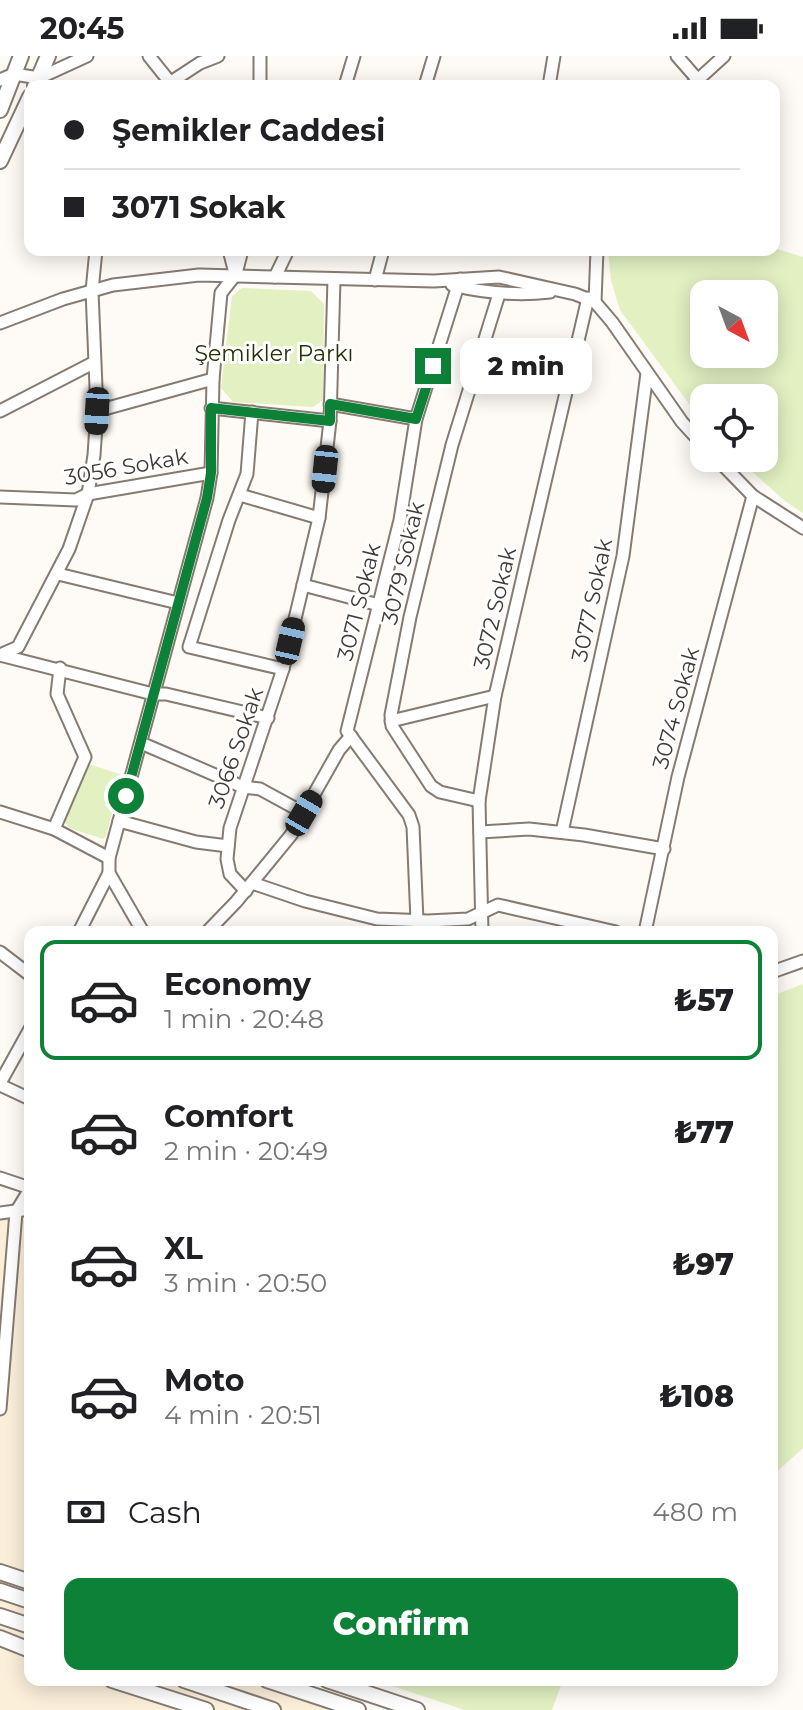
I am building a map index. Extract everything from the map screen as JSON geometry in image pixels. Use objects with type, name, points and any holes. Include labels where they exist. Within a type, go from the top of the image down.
[{"type":"main road","points":[[0,110],[7,77],[21,56]]},
{"type":"main road","points":[[42,80],[48,56]]},
{"type":"main road","points":[[0,161],[24,110]]},
{"type":"main road","points":[[0,1572],[24,1580]]},
{"type":"main road","points":[[0,1591],[24,1599]]},
{"type":"main road","points":[[0,1616],[24,1624]]},
{"type":"main road","points":[[0,1638],[24,1648]]},
{"type":"main road","points":[[131,1686],[206,1710]]},
{"type":"main road","points":[[202,1686],[273,1710]]},
{"type":"main road","points":[[285,1686],[358,1710]]},
{"type":"main road","points":[[345,1686],[417,1710]]},
{"type":"street","points":[[46,80],[87,56]]},
{"type":"street","points":[[149,56],[169,80]]},
{"type":"street","points":[[177,80],[200,63],[218,56]]},
{"type":"street","points":[[260,56],[260,80]]},
{"type":"street","points":[[347,80],[354,56]]},
{"type":"street","points":[[427,80],[434,56]]},
{"type":"street","points":[[550,80],[554,56]]},
{"type":"street","points":[[677,56],[692,80]]},
{"type":"street","points":[[697,80],[724,56]]},
{"type":"street","points":[[0,655],[18,647],[58,574],[88,494],[97,411],[92,291],[95,256]]},
{"type":"street","points":[[231,256],[236,274]]},
{"type":"street","points":[[82,926],[109,873],[109,858],[207,498],[221,293],[236,274],[240,256]]},
{"type":"street","points":[[275,277],[285,256]]},
{"type":"street","points":[[375,280],[381,256]]},
{"type":"street","name":"3072 Sokak","points":[[482,926],[479,801],[495,696],[591,300],[596,256]]},
{"type":"street","points":[[0,336],[1,322],[92,291],[113,285],[184,276],[236,274],[459,282],[499,277],[591,300],[690,431]]},
{"type":"street","name":"3066 Sokak","points":[[249,887],[230,874],[230,828],[283,669],[319,518],[330,421],[334,279]]},
{"type":"street","points":[[459,282],[499,294],[558,291]]},
{"type":"street","name":"3071 Sokak","points":[[351,736],[347,731],[400,520],[416,419],[459,282]]},
{"type":"street","name":"3079 Sokak","points":[[391,721],[410,617],[452,445],[499,294]]},
{"type":"street","points":[[0,411],[93,363]]},
{"type":"street","name":"3077 Sokak","points":[[562,832],[623,556],[647,373]]},
{"type":"street","points":[[97,411],[213,379]]},
{"type":"street","points":[[330,404],[416,419]]},
{"type":"street","points":[[211,408],[330,421]]},
{"type":"street","points":[[252,412],[247,474],[189,647],[283,669]]},
{"type":"street","points":[[730,472],[753,496],[803,528]]},
{"type":"street","name":"3056 Sokak","points":[[0,497],[76,500],[88,494],[211,473]]},
{"type":"street","points":[[240,495],[319,518]]},
{"type":"street","name":"3074 Sokak","points":[[646,926],[678,777],[753,496]]},
{"type":"street","points":[[58,574],[178,603]]},
{"type":"street","points":[[303,585],[379,605]]},
{"type":"street","points":[[0,655],[153,694],[166,694],[268,718]]},
{"type":"street","points":[[54,829],[85,757],[57,694],[60,668]]},
{"type":"street","points":[[479,801],[440,792],[431,786],[391,721],[495,696]]},
{"type":"street","points":[[213,926],[291,835],[339,750],[351,736],[409,815],[413,827],[417,921]]},
{"type":"street","points":[[141,743],[243,787],[260,789],[304,813]]},
{"type":"street","points":[[0,812],[54,829],[109,858]]},
{"type":"street","points":[[119,821],[196,842],[228,846]]},
{"type":"street","points":[[480,832],[529,829],[562,832],[664,849]]},
{"type":"street","points":[[109,873],[140,926]]},
{"type":"street","points":[[249,887],[377,919],[468,919],[498,905],[590,926]]},
{"type":"street","points":[[0,952],[24,970]]},
{"type":"street","points":[[778,970],[803,961]]},
{"type":"street","points":[[24,1040],[0,1084],[24,1096]]},
{"type":"street","points":[[0,1178],[24,1186]]},
{"type":"street","points":[[0,1409],[16,1212],[24,1198]]},
{"type":"street","points":[[0,1213],[24,1210]]},
{"type":"shaded area","points":[[24,1212],[24,1686],[289,1686],[362,1710],[0,1710],[0,1214]]},
{"type":"green space","points":[[780,250],[803,257],[803,513],[753,472],[778,472],[778,384],[690,384],[690,405],[620,310],[611,280],[609,256],[780,256]]},
{"type":"green space","name":"Şemikler Parkı","points":[[242,288],[311,291],[324,304],[323,400],[313,407],[233,402],[221,388],[232,296]]},
{"type":"green space","points":[[89,764],[122,775],[103,839],[69,828],[64,821]]},
{"type":"green space","points":[[803,984],[803,1448],[778,1471],[778,994]]},
{"type":"green space","points":[[392,1686],[561,1686],[552,1710],[465,1710]]},
{"type":"route","points":[[126,796],[207,498],[211,473],[211,408],[330,421],[330,404],[416,419],[433,366]]}]
